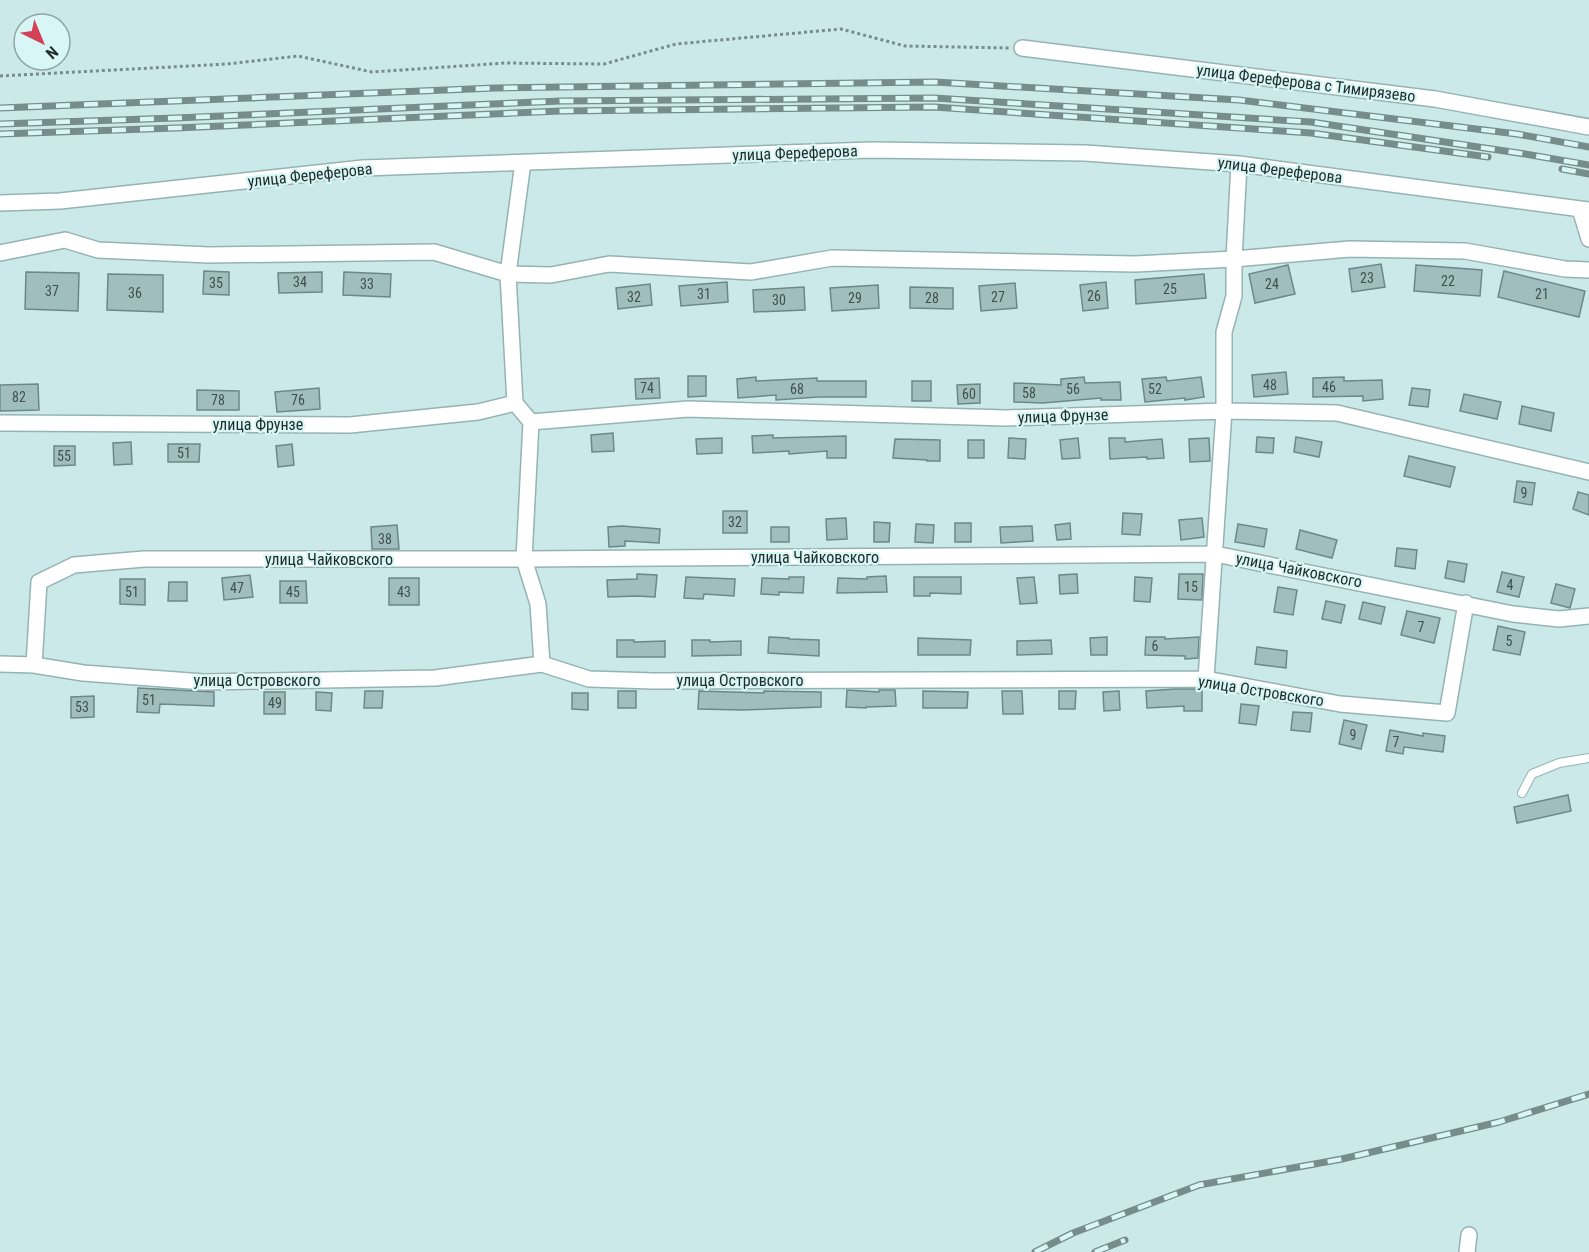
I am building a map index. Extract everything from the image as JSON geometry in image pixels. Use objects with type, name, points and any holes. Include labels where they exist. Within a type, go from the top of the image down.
[{"type":"street","name":"улица Фереферова с Тимирязево","points":[[1022,48],[1435,99],[1589,127]]},
{"type":"street","name":"улица Фереферова","points":[[0,203],[60,201],[363,168],[871,150],[1085,153],[1239,164],[1585,210]]},
{"type":"street","points":[[523,162],[508,274],[515,403],[531,422],[524,560],[538,604],[542,664]]},
{"type":"street","points":[[1206,679],[1224,411],[1224,332],[1234,296],[1239,164]]},
{"type":"street","points":[[1585,210],[1589,239]]},
{"type":"street","points":[[0,253],[65,240],[98,250],[209,255],[434,252],[508,274],[551,275],[609,264],[751,272],[832,258],[1135,264],[1234,259],[1350,249],[1465,250],[1565,269],[1589,270]]},
{"type":"street","name":"улица Фрунзе","points":[[0,423],[351,425],[478,412],[515,403]]},
{"type":"street","name":"улица Фрунзе","points":[[531,422],[688,409],[1006,418],[1224,411],[1337,413],[1589,472]]},
{"type":"street","name":"улица Чайковского","points":[[34,665],[39,582],[74,565],[144,559],[524,560],[1215,554],[1513,614],[1559,619],[1589,616]]},
{"type":"street","name":"улица Островского","points":[[0,664],[34,665],[83,673],[204,682],[435,678],[542,664],[589,679],[654,681],[1206,679],[1340,704],[1447,713],[1466,603]]},
{"type":"street","points":[[1467,1252],[1469,1234]]},
{"type":"lane","points":[[1522,793],[1532,774],[1559,763],[1589,758]]},
{"type":"path","points":[[0,76],[227,64],[298,56],[372,72],[505,63],[604,64],[676,44],[841,29],[905,46],[1022,48]]},
{"type":"building","points":[[1381,264],[1385,287],[1352,292],[1349,269]]},
{"type":"building","points":[[1288,265],[1295,294],[1255,303],[1249,274]]},
{"type":"building","points":[[1416,265],[1482,270],[1480,296],[1414,291]]},
{"type":"building","points":[[204,271],[229,272],[229,295],[203,294]]},
{"type":"building","points":[[1504,271],[1585,291],[1579,317],[1498,297]]},
{"type":"building","points":[[26,272],[79,273],[78,311],[25,309]]},
{"type":"building","points":[[322,272],[322,292],[279,293],[278,273]]},
{"type":"building","points":[[344,272],[391,274],[390,297],[343,295]]},
{"type":"building","points":[[108,274],[163,275],[163,312],[107,310]]},
{"type":"building","points":[[1204,274],[1206,298],[1136,304],[1135,280]]},
{"type":"building","points":[[727,282],[728,302],[681,306],[679,286]]},
{"type":"building","points":[[1106,282],[1108,308],[1083,311],[1080,285]]},
{"type":"building","points":[[1015,283],[1017,308],[981,311],[979,286]]},
{"type":"building","points":[[650,284],[652,305],[618,309],[616,288]]},
{"type":"building","points":[[878,285],[879,308],[832,311],[830,288]]},
{"type":"building","points":[[804,287],[805,310],[754,312],[753,290]]},
{"type":"building","points":[[910,287],[953,288],[953,309],[910,308]]},
{"type":"building","points":[[1286,372],[1288,394],[1254,397],[1252,375]]},
{"type":"building","points":[[688,376],[706,376],[706,396],[688,397]]},
{"type":"building","points":[[756,377],[756,381],[817,378],[817,381],[866,381],[866,397],[776,400],[776,395],[738,398],[737,379]]},
{"type":"building","points":[[1084,377],[1085,383],[1120,382],[1121,400],[1101,400],[1101,398],[1043,403],[1014,402],[1014,383],[1061,385],[1061,379]]},
{"type":"building","points":[[1166,377],[1167,381],[1201,377],[1204,397],[1145,402],[1142,379]]},
{"type":"building","points":[[1344,377],[1344,381],[1382,380],[1383,399],[1363,401],[1363,396],[1313,397],[1313,378]]},
{"type":"building","points":[[659,378],[660,398],[636,399],[635,379]]},
{"type":"building","points":[[912,381],[931,381],[931,401],[912,401]]},
{"type":"building","points":[[38,384],[39,410],[0,411],[0,385]]},
{"type":"building","points":[[980,384],[980,403],[958,404],[957,385]]},
{"type":"building","points":[[319,388],[320,409],[277,412],[275,392]]},
{"type":"building","points":[[1412,388],[1430,390],[1428,407],[1409,405]]},
{"type":"building","points":[[197,390],[239,391],[239,410],[197,410]]},
{"type":"building","points":[[1464,394],[1501,402],[1497,419],[1460,411]]},
{"type":"building","points":[[1522,406],[1554,413],[1551,431],[1519,424]]},
{"type":"building","points":[[613,433],[614,451],[592,452],[591,435]]},
{"type":"building","points":[[773,435],[773,438],[846,436],[846,458],[827,458],[827,451],[789,454],[789,451],[753,453],[752,436]]},
{"type":"building","points":[[1257,437],[1274,438],[1273,453],[1256,452]]},
{"type":"building","points":[[1296,437],[1322,442],[1319,457],[1294,452]]},
{"type":"building","points":[[722,438],[722,453],[697,454],[696,439]]},
{"type":"building","points":[[1009,438],[1026,439],[1025,459],[1008,458]]},
{"type":"building","points":[[1078,438],[1080,458],[1062,459],[1060,440]]},
{"type":"building","points":[[1109,438],[1125,438],[1125,442],[1162,439],[1164,458],[1110,459]]},
{"type":"building","points":[[1209,438],[1210,461],[1190,462],[1189,439]]},
{"type":"building","points":[[895,439],[940,440],[940,461],[893,458]]},
{"type":"building","points":[[968,440],[984,440],[984,458],[968,458]]},
{"type":"building","points":[[131,442],[132,464],[114,465],[113,443]]},
{"type":"building","points":[[168,444],[200,444],[199,462],[168,462]]},
{"type":"building","points":[[292,444],[294,465],[278,467],[276,446]]},
{"type":"building","points":[[54,446],[75,446],[75,465],[54,466]]},
{"type":"building","points":[[1409,456],[1455,467],[1450,487],[1404,476]]},
{"type":"building","points":[[1517,481],[1535,483],[1532,505],[1514,502]]},
{"type":"building","points":[[1578,492],[1589,495],[1589,515],[1573,509]]},
{"type":"building","points":[[723,511],[747,511],[747,533],[723,533]]},
{"type":"building","points":[[1123,513],[1142,514],[1140,535],[1122,534]]},
{"type":"building","points":[[846,518],[847,539],[827,540],[826,519]]},
{"type":"building","points":[[1202,518],[1204,537],[1181,540],[1179,520]]},
{"type":"building","points":[[874,522],[890,523],[889,542],[874,542]]},
{"type":"building","points":[[955,523],[971,523],[971,542],[955,542]]},
{"type":"building","points":[[1070,523],[1071,539],[1057,540],[1055,525]]},
{"type":"building","points":[[916,524],[934,525],[933,543],[915,542]]},
{"type":"building","points":[[1238,524],[1267,529],[1264,547],[1235,542]]},
{"type":"building","points":[[397,525],[399,549],[372,549],[371,527]]},
{"type":"building","points":[[1032,526],[1033,541],[1001,543],[1000,527]]},
{"type":"building","points":[[608,527],[660,529],[659,543],[625,541],[625,546],[609,547]]},
{"type":"building","points":[[771,527],[789,527],[789,542],[771,542]]},
{"type":"building","points":[[1300,530],[1337,540],[1332,558],[1296,549]]},
{"type":"building","points":[[1397,548],[1417,550],[1415,569],[1395,566]]},
{"type":"building","points":[[1448,561],[1467,564],[1464,582],[1445,578]]},
{"type":"building","points":[[1502,572],[1524,577],[1519,597],[1497,592]]},
{"type":"building","points":[[637,574],[657,575],[655,597],[608,597],[607,580],[637,579]]},
{"type":"building","points":[[1077,574],[1078,593],[1060,594],[1059,575]]},
{"type":"building","points":[[1179,574],[1203,574],[1202,600],[1178,599]]},
{"type":"building","points":[[250,575],[253,597],[224,600],[222,578]]},
{"type":"building","points":[[886,576],[887,592],[837,593],[838,578],[867,579],[867,577]]},
{"type":"building","points":[[686,577],[735,579],[734,596],[704,594],[703,599],[684,598]]},
{"type":"building","points":[[789,577],[804,577],[803,593],[761,594],[762,578],[789,579]]},
{"type":"building","points":[[914,577],[961,577],[961,594],[930,593],[930,596],[914,596]]},
{"type":"building","points":[[1034,577],[1037,603],[1020,604],[1017,578]]},
{"type":"building","points":[[1135,577],[1152,578],[1150,602],[1134,601]]},
{"type":"building","points":[[389,578],[419,578],[419,605],[389,605]]},
{"type":"building","points":[[120,579],[145,579],[145,605],[120,604]]},
{"type":"building","points":[[280,581],[306,581],[307,603],[280,603]]},
{"type":"building","points":[[169,582],[187,582],[187,601],[168,601]]},
{"type":"building","points":[[1556,584],[1575,589],[1570,608],[1551,603]]},
{"type":"building","points":[[1278,587],[1297,590],[1293,615],[1274,612]]},
{"type":"building","points":[[1326,601],[1345,605],[1341,623],[1322,619]]},
{"type":"building","points":[[1363,602],[1385,607],[1381,624],[1359,619]]},
{"type":"building","points":[[1407,611],[1440,618],[1434,643],[1401,635]]},
{"type":"building","points":[[1498,626],[1525,632],[1520,655],[1493,650]]},
{"type":"building","points":[[769,637],[819,640],[819,656],[768,653]]},
{"type":"building","points":[[1107,637],[1107,655],[1091,655],[1090,638]]},
{"type":"building","points":[[1146,637],[1165,637],[1165,639],[1199,637],[1198,658],[1145,655]]},
{"type":"building","points":[[918,638],[971,640],[970,655],[918,655]]},
{"type":"building","points":[[617,640],[665,641],[665,657],[617,657]]},
{"type":"building","points":[[692,640],[741,641],[741,655],[692,656]]},
{"type":"building","points":[[1051,640],[1052,654],[1017,655],[1017,641]]},
{"type":"building","points":[[1257,647],[1287,651],[1286,668],[1255,664]]},
{"type":"building","points":[[138,688],[214,692],[214,706],[160,704],[159,713],[137,712]]},
{"type":"building","points":[[1202,689],[1202,711],[1184,711],[1184,706],[1147,708],[1146,691]]},
{"type":"building","points":[[847,690],[879,692],[879,690],[895,690],[896,706],[846,707]]},
{"type":"building","points":[[365,691],[383,691],[382,708],[364,708]]},
{"type":"building","points":[[618,691],[636,691],[636,708],[618,708]]},
{"type":"building","points":[[699,691],[821,692],[821,707],[698,709]]},
{"type":"building","points":[[923,691],[968,692],[967,708],[923,708]]},
{"type":"building","points":[[1002,691],[1022,691],[1023,714],[1003,714]]},
{"type":"building","points":[[1059,691],[1076,691],[1075,709],[1059,709]]},
{"type":"building","points":[[1119,691],[1120,710],[1104,711],[1103,692]]},
{"type":"building","points":[[264,692],[285,692],[285,714],[264,714]]},
{"type":"building","points":[[316,692],[332,693],[331,711],[316,710]]},
{"type":"building","points":[[572,693],[588,693],[588,710],[572,709]]},
{"type":"building","points":[[94,696],[94,717],[71,718],[71,697]]},
{"type":"building","points":[[1241,704],[1259,706],[1256,725],[1239,723]]},
{"type":"building","points":[[1293,712],[1312,713],[1310,732],[1291,730]]},
{"type":"building","points":[[1344,720],[1367,725],[1361,749],[1339,744]]},
{"type":"building","points":[[1390,730],[1423,736],[1423,733],[1445,736],[1443,752],[1404,747],[1403,754],[1386,751]]},
{"type":"building","points":[[1568,795],[1571,811],[1517,823],[1514,807]]},
{"type":"railway","points":[[0,108],[495,88],[935,82],[1239,100],[1517,134],[1589,147]]},
{"type":"railway","points":[[0,124],[561,101],[934,98],[1311,122],[1589,165]]},
{"type":"railway","points":[[0,134],[561,111],[934,107],[1311,133],[1488,157]]},
{"type":"railway","points":[[1562,169],[1589,174]]},
{"type":"railway","points":[[1035,1252],[1073,1233],[1199,1185],[1342,1159],[1499,1122],[1589,1094]]},
{"type":"railway","points":[[1095,1252],[1125,1240]]}]
